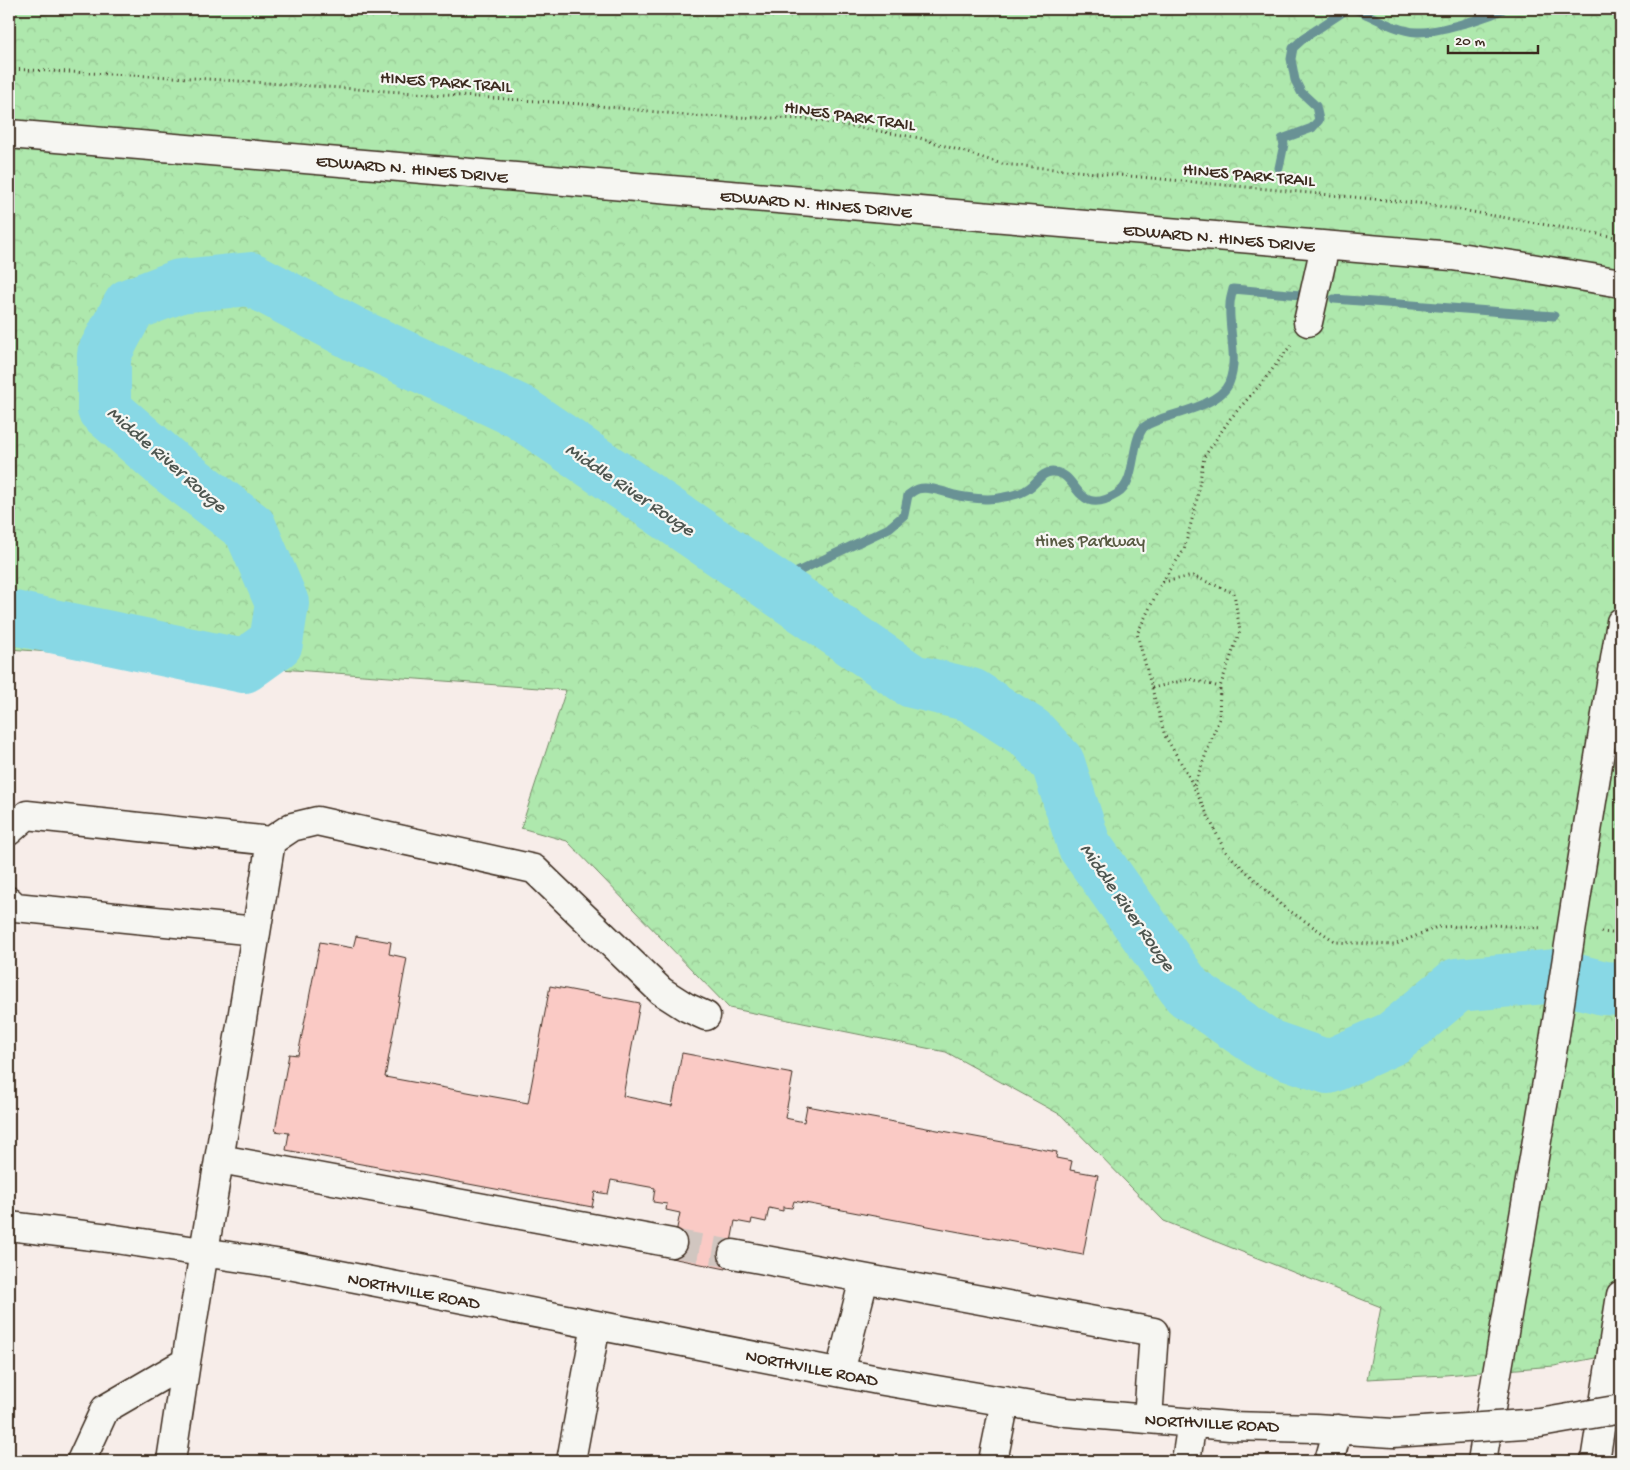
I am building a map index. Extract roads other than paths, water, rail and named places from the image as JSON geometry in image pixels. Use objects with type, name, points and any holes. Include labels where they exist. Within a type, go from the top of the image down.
[{"type":"main road","name":"EDWARD N. HINES DRIVE","points":[[9,134],[1452,256],[1621,283]]},
{"type":"main road","points":[[1308,322],[1325,246]]},
{"type":"main road","points":[[1482,1461],[1554,1041],[1621,622]]},
{"type":"main road","points":[[9,831],[27,815],[271,841],[292,827],[317,821],[534,869],[661,991],[686,1007],[706,1016]]},
{"type":"main road","points":[[171,1461],[271,841]]},
{"type":"main road","points":[[9,901],[15,907],[256,931]]},
{"type":"main road","points":[[220,1159],[672,1243]]},
{"type":"main road","name":"NORTHVILLE ROAD","points":[[9,1226],[289,1265],[840,1372],[1066,1412],[1230,1426],[1338,1429],[1393,1433],[1540,1423],[1621,1409]]},
{"type":"main road","points":[[733,1254],[1154,1332],[1148,1419]]},
{"type":"main road","points":[[840,1372],[864,1279]]},
{"type":"main road","points":[[1594,1461],[1621,1295]]},
{"type":"main road","points":[[571,1461],[596,1325]]},
{"type":"main road","points":[[81,1461],[105,1409],[186,1362]]},
{"type":"main road","points":[[994,1461],[1006,1401]]},
{"type":"main road","points":[[1186,1461],[1192,1422]]},
{"type":"main road","points":[[1329,1461],[1338,1429]]},
{"type":"waterway","points":[[1279,168],[1284,144],[1282,139],[1312,128],[1319,120],[1316,106],[1301,92],[1295,80],[1291,59],[1293,48],[1304,38],[1346,9]]},
{"type":"waterway","points":[[1355,9],[1393,26],[1417,32],[1461,24],[1503,9]]},
{"type":"waterway","name":"Middle River Rouge","points":[[9,617],[244,666],[276,643],[282,603],[250,528],[167,464],[104,409],[104,354],[130,305],[180,286],[251,279],[354,334],[520,412],[912,681],[971,695],[1030,733],[1058,763],[1084,845],[1188,992],[1268,1046],[1328,1067],[1393,1038],[1457,985],[1557,976],[1604,988],[1621,989]]},
{"type":"waterway","points":[[772,584],[889,528],[904,515],[908,495],[918,489],[933,489],[975,498],[999,498],[1024,491],[1046,473],[1053,472],[1061,474],[1068,479],[1085,498],[1093,501],[1103,500],[1117,494],[1128,481],[1136,444],[1143,428],[1150,423],[1190,410],[1210,401],[1225,390],[1229,383],[1233,364],[1230,314],[1230,300],[1233,289],[1301,295]]},
{"type":"waterway","points":[[1334,299],[1554,316]]},
{"type":"tunnel","points":[[672,1243],[733,1254]]},
{"type":"park label","name":"Hines Parkway","points":[[1090,540]]}]
